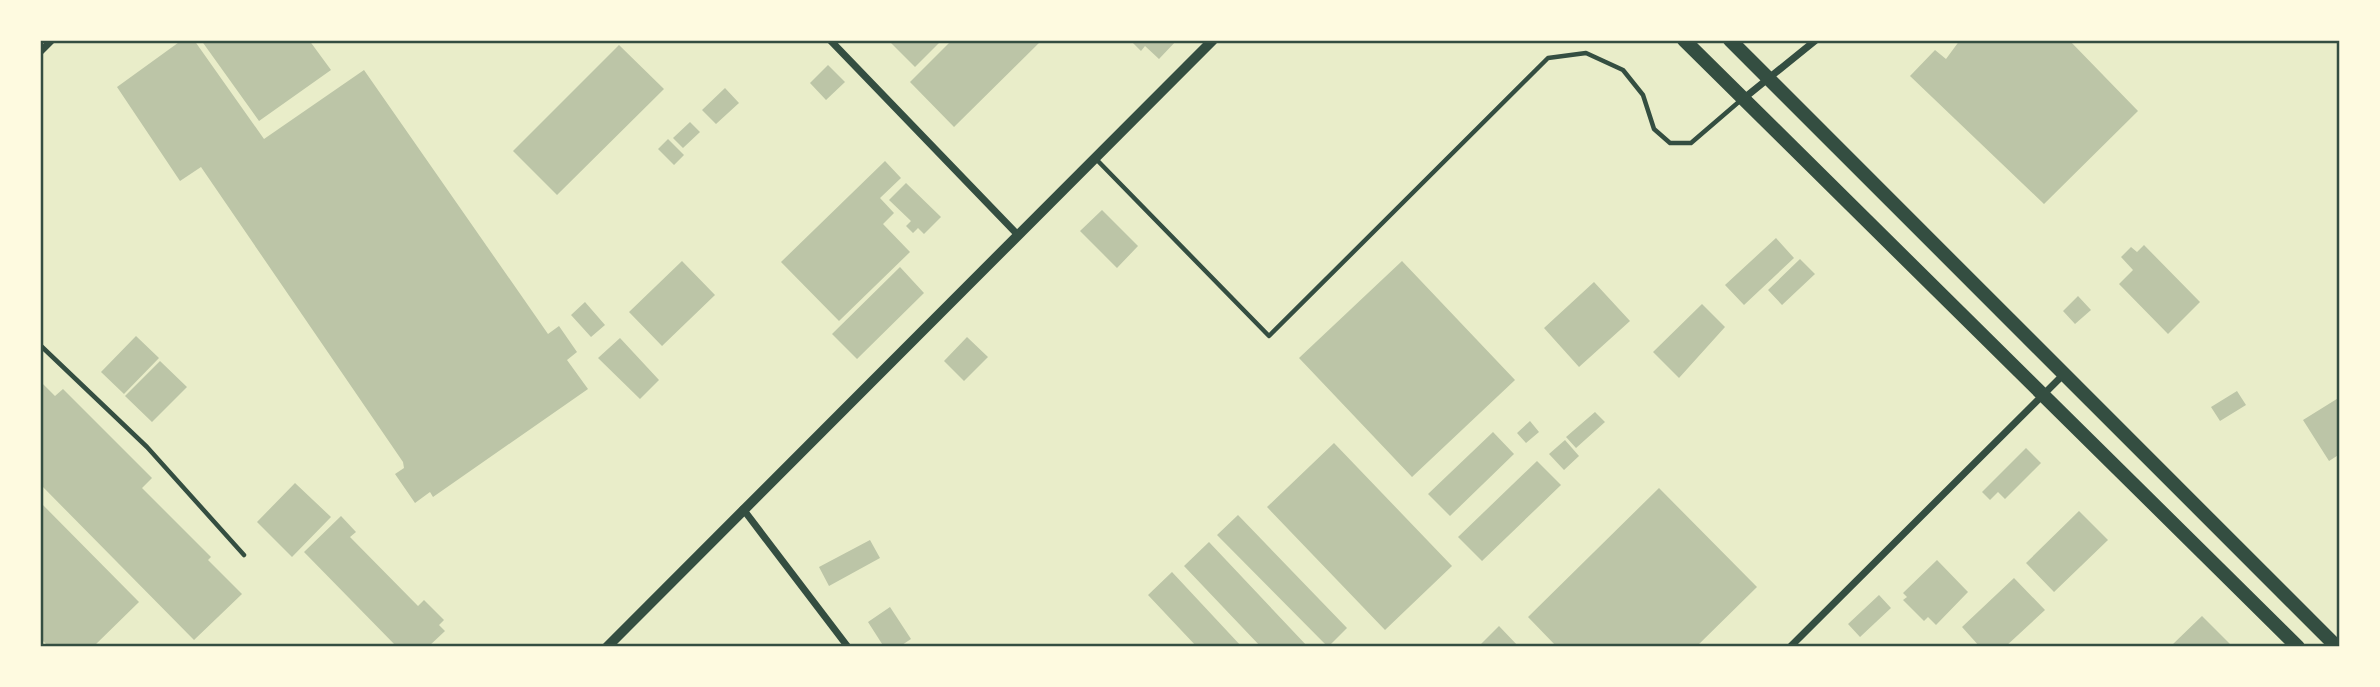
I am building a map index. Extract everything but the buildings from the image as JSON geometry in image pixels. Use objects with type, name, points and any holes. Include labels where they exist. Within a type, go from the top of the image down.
[{"type":"highway","points":[[1684,40],[2298,647]]},
{"type":"highway","points":[[1730,40],[2337,647]]},
{"type":"street","points":[[40,52],[52,40]]},
{"type":"street","points":[[830,40],[1018,235]]},
{"type":"street","points":[[607,647],[1213,40]]},
{"type":"street","points":[[1743,99],[1816,40]]},
{"type":"street","points":[[1790,647],[2063,375]]},
{"type":"street","points":[[743,509],[848,647]]},
{"type":"lane","points":[[1095,158],[1269,336],[1548,58],[1586,53],[1623,70],[1643,95],[1654,129],[1670,143],[1691,143],[1743,99]]},
{"type":"lane","points":[[40,345],[146,447],[244,555]]}]
